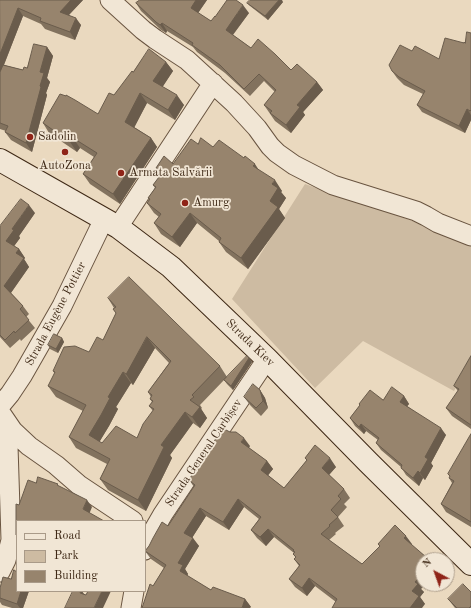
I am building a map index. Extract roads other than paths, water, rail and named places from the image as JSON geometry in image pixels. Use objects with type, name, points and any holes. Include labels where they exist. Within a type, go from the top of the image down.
[{"type":"main road","name":"Strada Kiev","points":[[0,160],[111,223],[171,267],[267,360],[471,564]]},
{"type":"street","points":[[110,0],[143,30],[187,60],[213,83],[257,128],[273,150],[294,165],[334,185],[416,211],[438,223],[471,236]]},
{"type":"street","name":"Strada Eugène Pottier","points":[[0,406],[22,376],[111,223],[213,83]]},
{"type":"street","name":"Strada General Carbîșev","points":[[147,537],[267,360]]},
{"type":"street","points":[[0,412],[12,431],[29,446],[56,465],[80,485],[132,520]]},
{"type":"street","points":[[0,417],[8,446],[11,540],[6,560],[0,572]]},
{"type":"street","points":[[131,608],[134,592]]},
{"type":"place","name":"Sadolin","points":[[30,137]]},
{"type":"place","name":"AutoZona","points":[[65,152]]},
{"type":"place","name":"Armata Salvării","points":[[121,173]]},
{"type":"place","name":"Amurg","points":[[185,203]]}]
